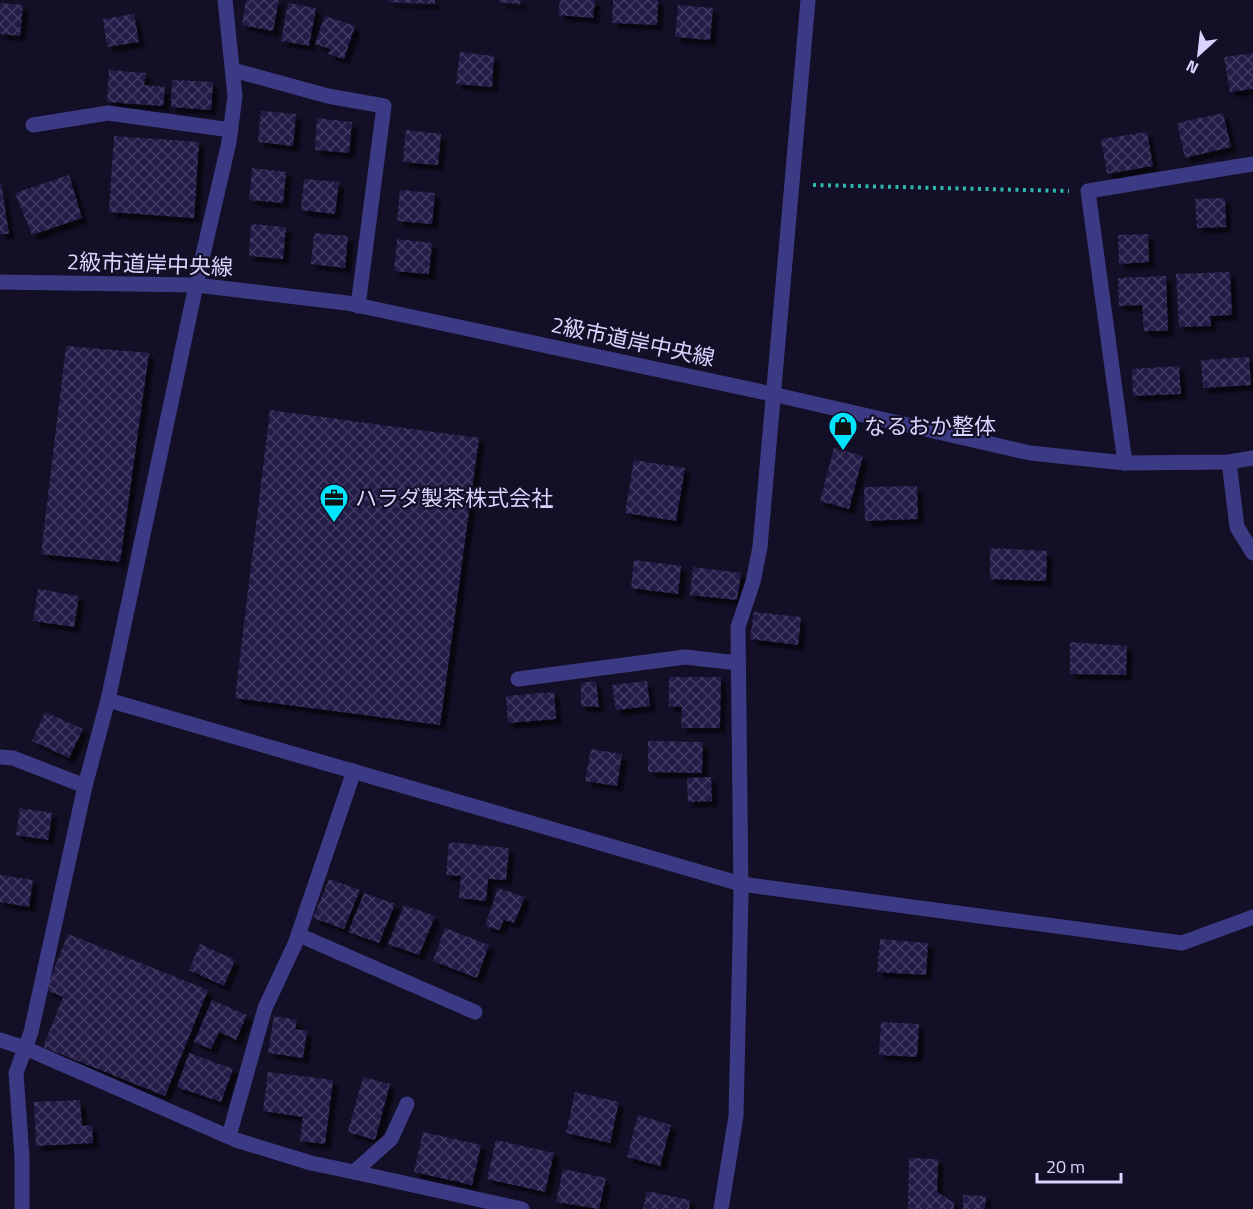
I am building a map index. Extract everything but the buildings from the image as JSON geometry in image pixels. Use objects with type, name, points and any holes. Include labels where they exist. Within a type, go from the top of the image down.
[{"type":"street","points":[[22,1209],[22,1157],[16,1073],[31,1032],[85,786],[108,700],[231,130],[235,96],[225,0]]},
{"type":"street","points":[[721,1209],[736,1116],[741,884],[738,627],[753,582],[759,548],[808,0]]},
{"type":"street","points":[[233,70],[328,96],[384,106],[358,306]]},
{"type":"street","points":[[33,125],[108,112],[231,130]]},
{"type":"street","points":[[1125,463],[1088,191],[1253,164]]},
{"type":"street","name":"2級市道岸中央線","points":[[0,282],[196,285],[358,306],[772,394],[1030,453],[1125,463],[1229,462],[1253,458]]},
{"type":"street","points":[[1229,462],[1237,527],[1253,553]]},
{"type":"street","points":[[518,679],[685,657],[738,663]]},
{"type":"street","points":[[108,700],[741,884],[1182,943],[1253,917]]},
{"type":"street","points":[[0,757],[14,758],[85,786]]},
{"type":"street","points":[[229,1137],[265,1008],[299,935],[354,771]]},
{"type":"street","points":[[299,935],[475,1012]]},
{"type":"street","points":[[0,1040],[25,1048],[229,1137],[311,1163],[493,1206],[522,1209]]},
{"type":"street","points":[[354,1172],[390,1139],[407,1104]]},
{"type":"path","points":[[791,184],[1088,191]]},
{"type":"place","name":"なるおか整体","points":[[843,452]]},
{"type":"place","name":"ハラダ製茶株式会社","points":[[334,524]]}]
